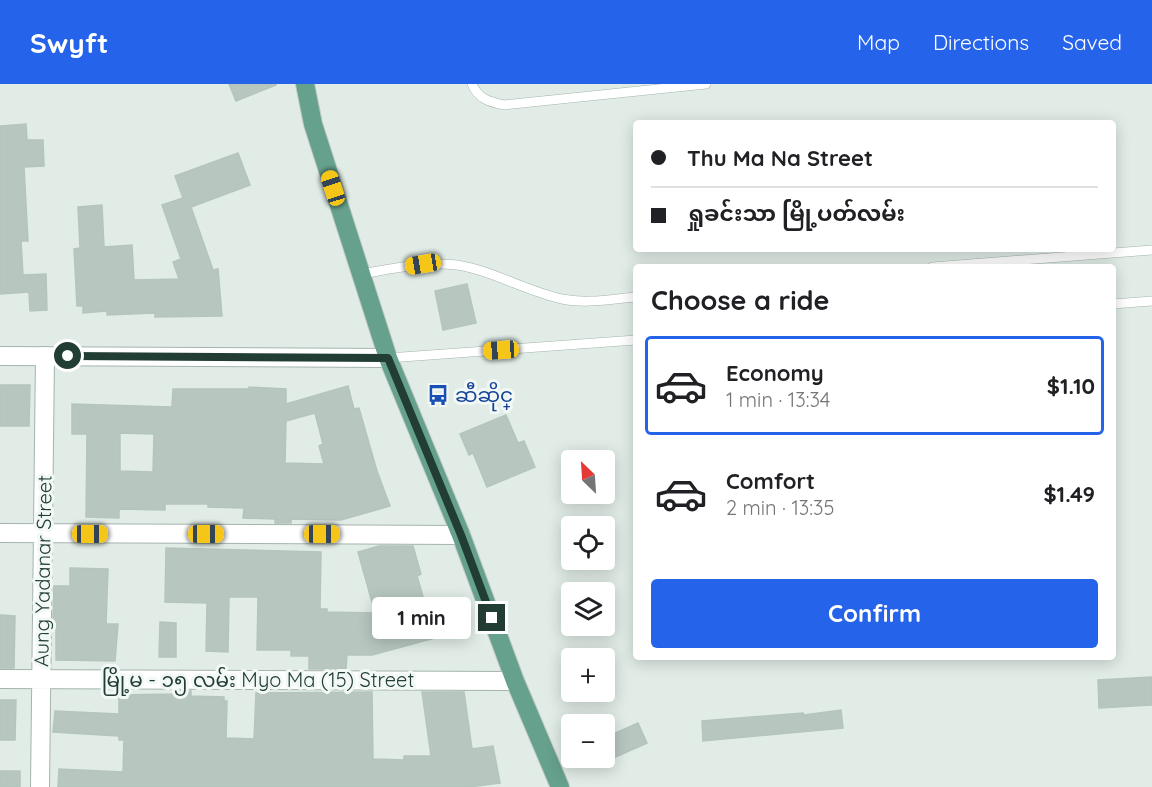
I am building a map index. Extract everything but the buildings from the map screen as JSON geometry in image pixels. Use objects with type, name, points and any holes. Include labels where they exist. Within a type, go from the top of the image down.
[{"type":"main road","points":[[305,84],[313,124],[388,358],[461,535],[515,681],[560,787]]},
{"type":"street","points":[[0,356],[388,358]]},
{"type":"street","name":"Aung Yadanar Street","points":[[40,787],[45,356]]},
{"type":"street","points":[[0,532],[461,535]]},
{"type":"street","name":"မြို့မ - ၁၅ လမ်း Myo Ma (15) Street","points":[[0,680],[515,681]]},
{"type":"lane","points":[[472,84],[474,90],[486,101],[504,105],[706,84]]},
{"type":"lane","points":[[971,264],[1152,250]]},
{"type":"lane","points":[[361,274],[423,264],[440,264],[460,266],[562,299],[581,301],[633,297]]},
{"type":"lane","points":[[1116,304],[1152,301]]},
{"type":"lane","points":[[388,358],[633,340]]},
{"type":"place","name":"ဆီဆိုင္","points":[[438,395]]},
{"type":"route","points":[[68,356],[388,358],[461,535],[492,618]]}]
